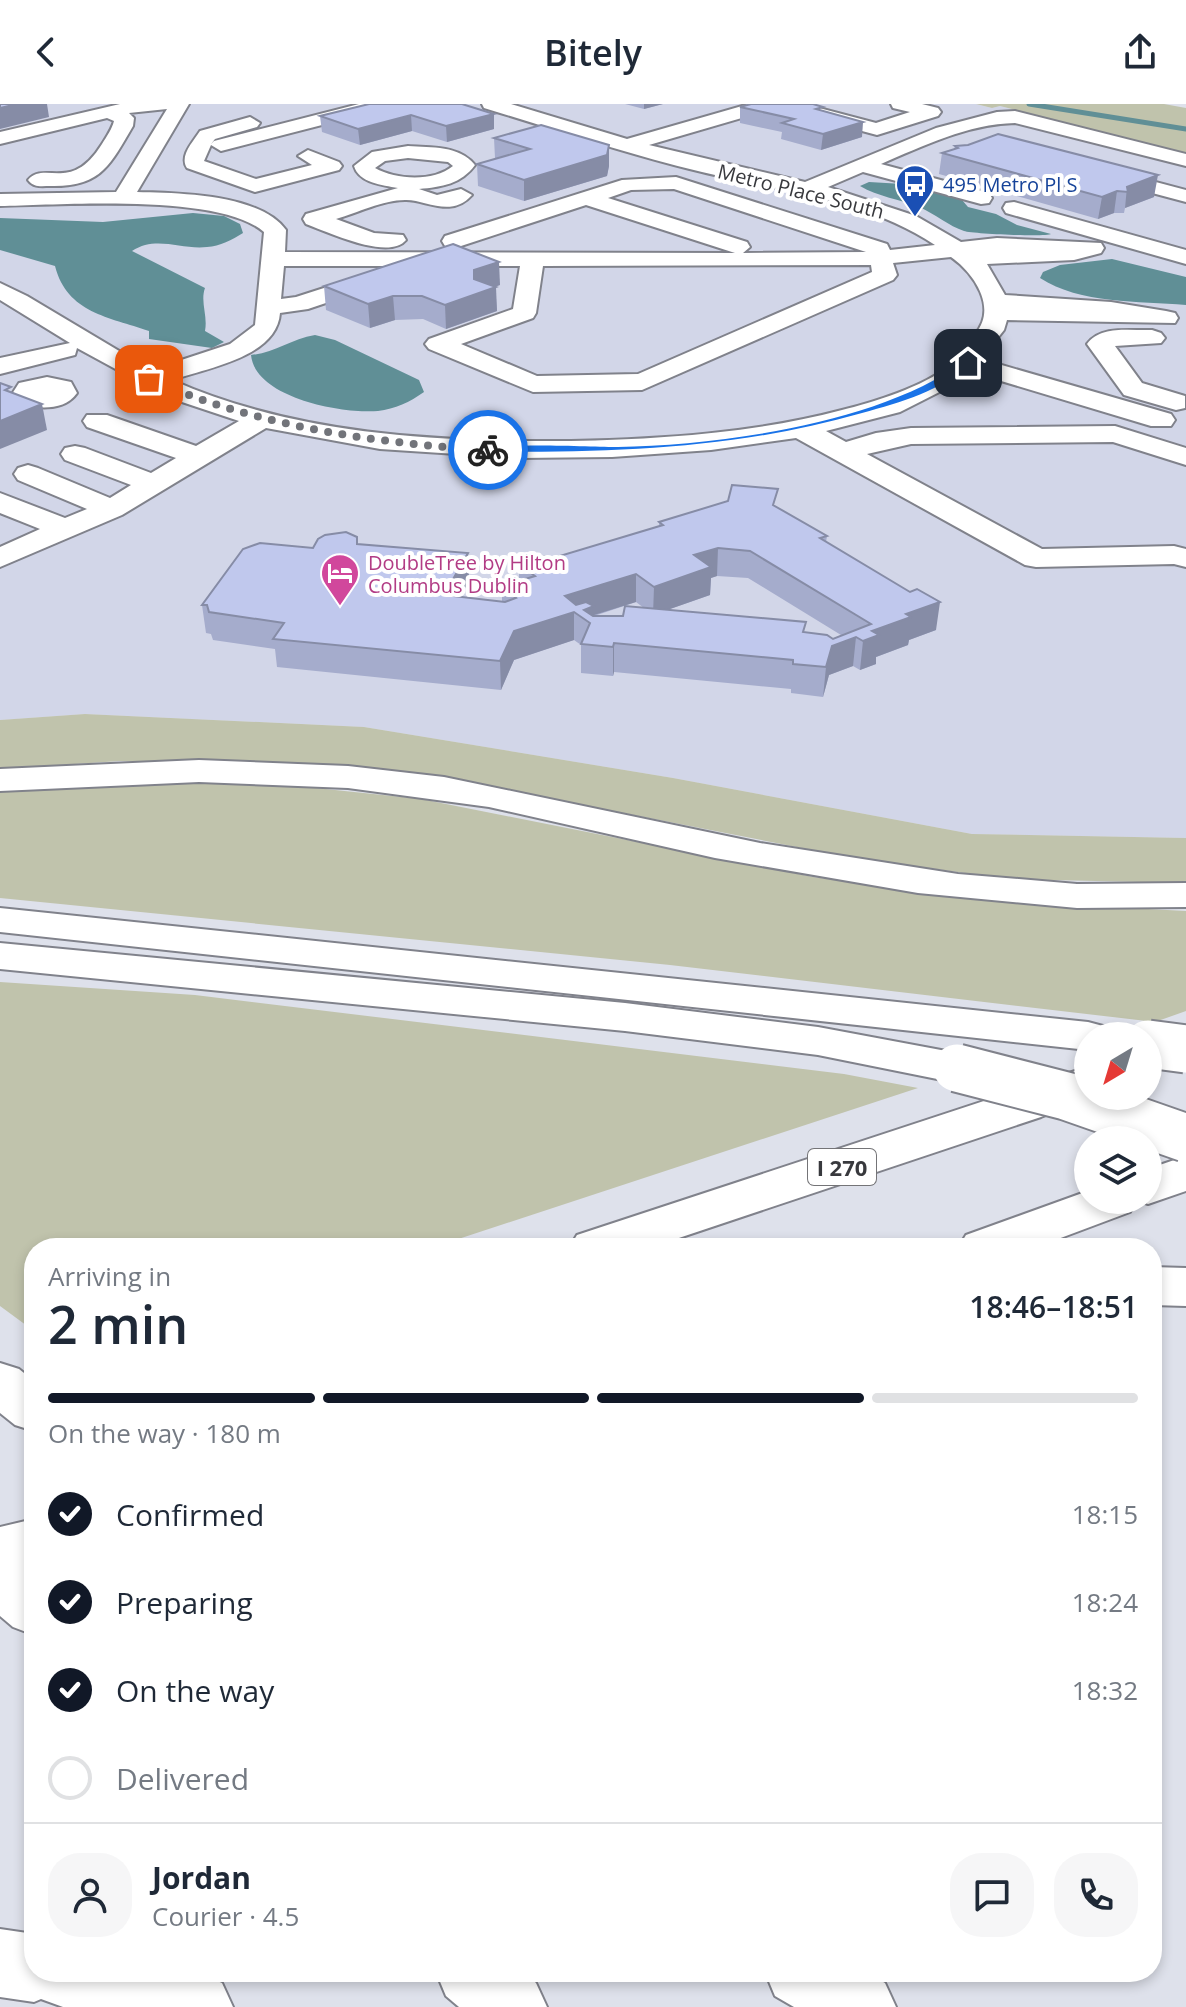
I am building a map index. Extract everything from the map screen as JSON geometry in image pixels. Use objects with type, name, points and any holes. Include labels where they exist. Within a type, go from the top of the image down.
[{"type":"main road","points":[[0,139],[33,130],[80,111],[165,104]]},
{"type":"main road","points":[[122,200],[178,104]]},
{"type":"main road","points":[[502,106],[541,104]]},
{"type":"main road","points":[[629,145],[680,120],[701,104]]},
{"type":"main road","points":[[680,120],[770,104]]},
{"type":"main road","points":[[782,104],[809,111],[837,112],[893,104]]},
{"type":"main road","points":[[837,112],[877,129],[931,112],[900,104]]},
{"type":"main road","points":[[198,159],[224,177],[306,131],[373,105]]},
{"type":"main road","name":"Metro Place South","points":[[502,106],[702,166],[806,189],[903,219],[962,254],[983,273],[997,307]]},
{"type":"main road","points":[[0,193],[21,175],[39,180],[75,180],[89,175],[124,118],[80,111]]},
{"type":"main road","points":[[80,111],[103,148]]},
{"type":"main road","points":[[223,113],[247,113],[306,131],[330,150],[372,170],[423,182],[471,199],[436,212]]},
{"type":"main road","points":[[247,113],[276,131]]},
{"type":"main road","points":[[198,159],[207,135],[247,113]]},
{"type":"main road","points":[[977,131],[998,116],[1015,117],[1186,160]]},
{"type":"main road","points":[[680,120],[725,141]]},
{"type":"main road","points":[[33,130],[62,140]]},
{"type":"main road","points":[[198,159],[276,131],[306,131]]},
{"type":"main road","points":[[198,159],[306,131]]},
{"type":"main road","points":[[806,189],[947,133],[977,131],[1186,176]]},
{"type":"main road","points":[[0,139],[89,175]]},
{"type":"main road","points":[[348,185],[393,153],[425,152],[453,156],[465,165],[456,175],[423,182]]},
{"type":"main road","points":[[864,166],[981,198],[976,204],[983,207],[1014,208],[1186,257]]},
{"type":"main road","points":[[1082,168],[1186,196]]},
{"type":"main road","points":[[436,212],[409,193],[314,219],[372,240],[398,236],[453,241],[520,241],[553,224],[587,198],[620,187],[676,183],[881,254]]},
{"type":"main road","points":[[620,187],[813,248]]},
{"type":"main road","points":[[587,198],[741,248]]},
{"type":"main road","points":[[0,200],[203,201],[252,211],[272,223],[275,230],[274,259],[267,328],[244,347],[149,379]]},
{"type":"main road","points":[[252,211],[279,204]]},
{"type":"main road","points":[[343,229],[436,212],[491,206],[526,218],[666,246],[813,248],[881,254]]},
{"type":"main road","points":[[274,259],[644,259],[1074,253],[1173,217]]},
{"type":"main road","points":[[453,241],[526,218]]},
{"type":"main road","points":[[588,240],[644,259]]},
{"type":"main road","points":[[533,259],[524,313],[438,344],[533,384],[642,382],[885,275],[881,254]]},
{"type":"main road","points":[[270,307],[299,304],[412,267],[417,259]]},
{"type":"main road","points":[[0,290],[149,379],[187,396],[263,418],[383,441],[495,450],[623,449],[732,440],[799,428],[913,396],[968,363],[988,338],[997,307],[1176,318]]},
{"type":"main road","points":[[14,328],[50,319]]},
{"type":"main road","points":[[1186,338],[1169,366],[1115,337],[1104,339],[1100,344],[1133,389],[1186,405]]},
{"type":"main road","points":[[3,366],[92,344]]},
{"type":"main road","points":[[968,363],[1186,427]]},
{"type":"main road","points":[[3,366],[33,387]]},
{"type":"main road","points":[[3,554],[112,509],[263,418]]},
{"type":"main road","points":[[97,421],[159,445],[201,456]]},
{"type":"main road","points":[[799,428],[1036,558],[1174,555],[1186,558]]},
{"type":"main road","points":[[842,453],[876,441],[911,436],[1115,434],[1186,457]]},
{"type":"main road","points":[[75,454],[154,484]]},
{"type":"main road","points":[[28,474],[112,509]]},
{"type":"main road","points":[[0,502],[65,529]]},
{"type":"main road","points":[[0,780],[142,770],[263,770],[400,782],[569,813],[758,855],[928,882],[1076,896],[1186,895]]},
{"type":"main road","points":[[0,920],[1074,1034]]},
{"type":"main road","points":[[0,956],[625,1017],[818,1041],[957,1068],[1066,1096],[1186,1138]]},
{"type":"main road","points":[[1162,1045],[1186,1047]]},
{"type":"main road","points":[[1162,1054],[1186,1047]]},
{"type":"main road","name":"I 270","points":[[624,1238],[1025,1106],[1074,1087]]},
{"type":"main road","points":[[1162,1182],[1186,1173]]},
{"type":"main road","points":[[1010,1238],[1075,1214]]},
{"type":"main road","points":[[1162,1286],[1186,1287]]},
{"type":"main road","points":[[0,1384],[24,1404]]},
{"type":"main road","points":[[0,1423],[24,1415]]},
{"type":"main road","points":[[0,1551],[24,1545]]},
{"type":"main road","points":[[0,1580],[24,1600]]},
{"type":"main road","points":[[0,1963],[24,1967]]},
{"type":"main road","points":[[118,1982],[198,2007]]},
{"type":"main road","points":[[482,1982],[512,2007]]},
{"type":"main road","points":[[787,1982],[820,2007]]},
{"type":"main road","points":[[817,1982],[861,2007]]},
{"type":"shaded area","points":[[0,104],[976,104],[992,108],[1000,106],[1186,153],[1186,838],[972,834],[673,778],[364,727],[85,714],[0,720]]},
{"type":"green space","points":[[976,104],[1164,104],[1186,108],[1186,153],[1000,106],[992,108]]},
{"type":"green space","points":[[85,714],[364,727],[673,778],[972,834],[1186,838],[1186,883],[1009,879],[848,857],[454,780],[300,765],[120,761],[0,769],[0,720]]},
{"type":"green space","points":[[77,782],[268,783],[421,799],[813,877],[978,900],[1186,911],[1186,1011],[1155,1022],[670,965],[0,898],[0,791]]},
{"type":"green space","points":[[0,982],[195,995],[844,1074],[918,1088],[461,1238],[24,1238],[24,1324],[0,1306]]},
{"type":"water","points":[[869,182],[903,184],[962,200],[968,207],[1051,234],[1009,235],[964,231],[919,207],[860,186]]},
{"type":"water","points":[[193,213],[224,216],[240,224],[243,233],[212,246],[159,243],[132,251],[205,288],[205,331],[224,342],[212,348],[149,339],[149,331],[105,317],[79,304],[61,282],[55,266],[0,250],[0,218],[103,222]]},
{"type":"water","points":[[1112,259],[1186,277],[1186,305],[1091,297],[1073,293],[1040,278],[1043,272],[1060,265]]},
{"type":"water","points":[[315,335],[335,340],[419,380],[424,392],[384,410],[344,410],[284,392],[256,370],[251,355]]},
{"type":"building","points":[[369,104],[462,104],[494,114],[446,126],[411,115],[358,129],[320,116]]},
{"type":"building","points":[[751,104],[813,104],[823,107],[816,109],[863,122],[823,134],[782,123],[794,119],[740,107]]},
{"type":"building","points":[[541,125],[609,145],[607,155],[524,180],[477,164],[530,149],[494,138]]},
{"type":"building","points":[[998,134],[1158,175],[1127,187],[1128,192],[1117,191],[1102,197],[942,153],[958,148],[955,146],[968,145]]},
{"type":"building","points":[[453,244],[499,262],[474,270],[474,279],[496,287],[445,305],[422,296],[393,296],[368,304],[324,286]]},
{"type":"building","points":[[0,383],[11,387],[5,390],[42,404],[0,421]]},
{"type":"building","points":[[732,485],[778,489],[773,505],[827,536],[820,538],[910,592],[917,589],[940,602],[906,614],[911,617],[872,631],[879,635],[863,641],[856,637],[832,646],[826,667],[793,664],[793,660],[614,643],[613,647],[581,644],[590,623],[574,612],[514,631],[500,661],[273,639],[284,623],[209,612],[207,605],[202,605],[243,549],[260,543],[313,548],[318,539],[325,535],[346,532],[357,537],[357,544],[468,553],[444,595],[505,602],[516,598],[502,586],[535,576],[519,564],[545,556],[550,559],[663,525],[659,522],[728,501]],"holes":[[[718,548],[750,551],[871,624],[833,639],[827,635],[803,632],[806,622],[625,606],[623,616],[593,616],[584,610],[594,606],[586,602],[576,605],[565,596],[636,574],[654,587],[711,567],[694,555]]]},
{"type":"waterway","points":[[1029,104],[1186,129]]},
{"type":"way so far","points":[[149,379],[187,396],[294,426],[383,441],[488,450]]},
{"type":"place","name":"495 Metro Pl S","points":[[915,218]]},
{"type":"place","name":"DoubleTree by Hilton Columbus Dublin","points":[[340,607]]},
{"type":"route","points":[[488,450],[623,449],[732,440],[799,428],[890,405],[944,380],[968,363]]}]
